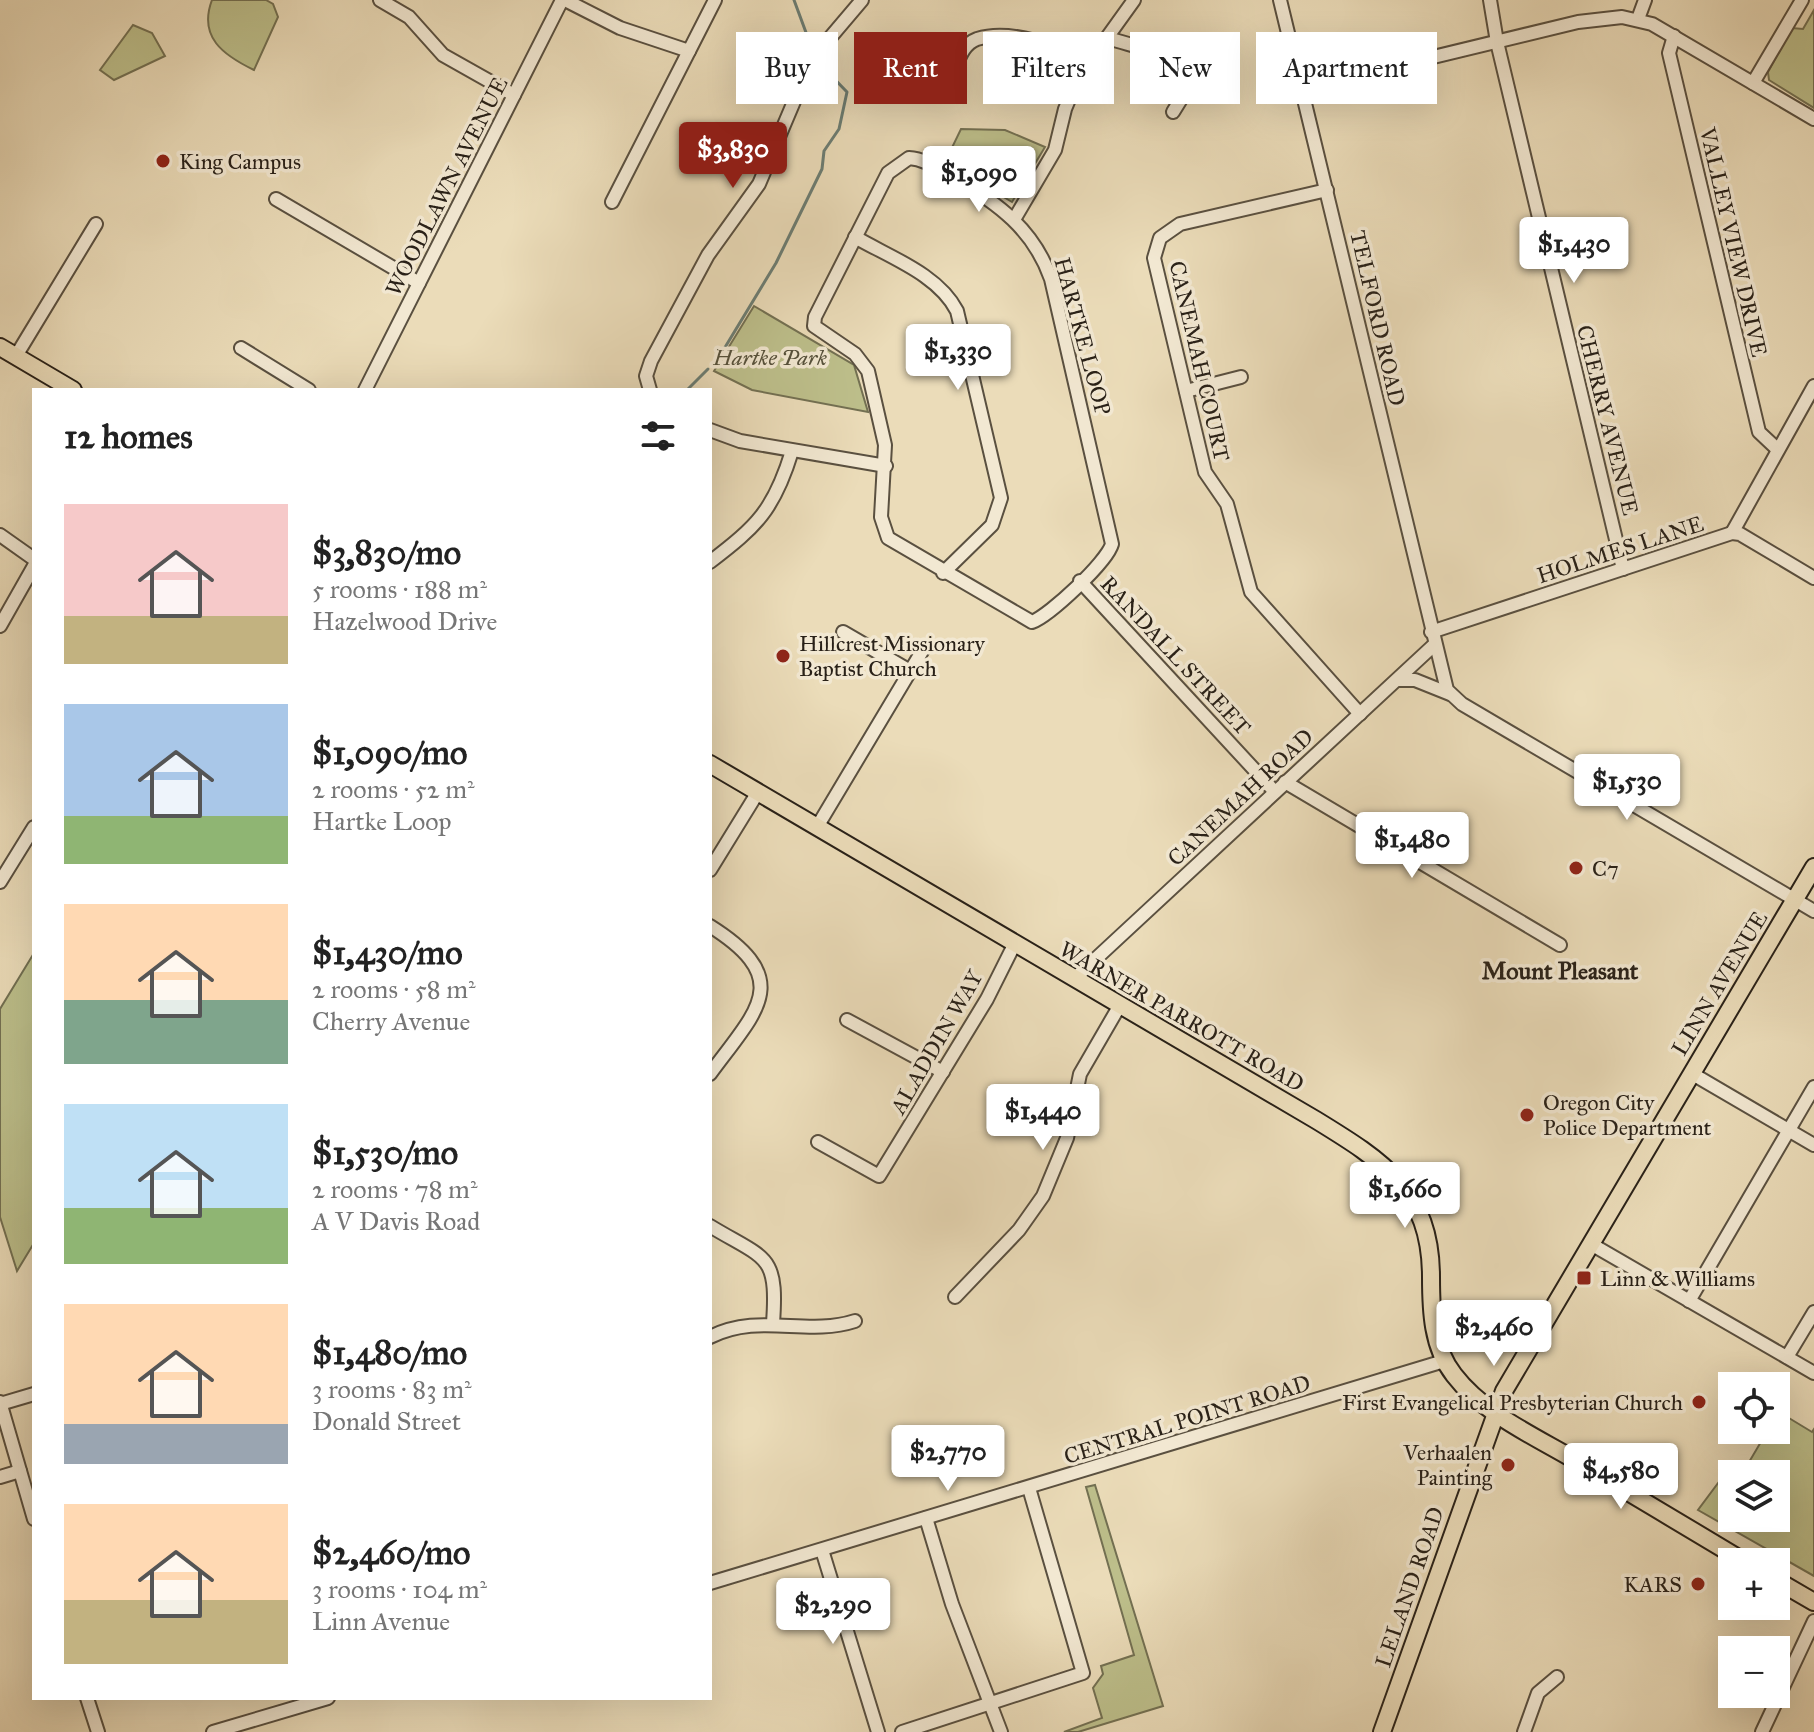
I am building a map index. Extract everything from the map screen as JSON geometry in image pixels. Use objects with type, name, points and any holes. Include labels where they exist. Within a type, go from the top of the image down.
[{"type":"main road","points":[[0,347],[70,388]]},
{"type":"main road","name":"WARNER PARROTT ROAD","points":[[712,765],[1348,1140],[1385,1166],[1401,1182],[1418,1208],[1426,1229],[1431,1303],[1444,1361],[1461,1385],[1495,1412],[1722,1548]]},
{"type":"main road","name":"LINN AVENUE","points":[[1495,1412],[1814,867]]},
{"type":"main road","name":"LELAND ROAD","points":[[1382,1732],[1495,1412]]},
{"type":"main road","points":[[1790,1588],[1814,1602]]},
{"type":"street","points":[[380,0],[409,17],[443,55],[514,95]]},
{"type":"street","points":[[564,0],[620,28],[689,51]]},
{"type":"street","name":"WOODLAWN AVENUE","points":[[366,388],[564,0]]},
{"type":"street","points":[[612,202],[715,0]]},
{"type":"street","points":[[649,388],[646,376],[651,361],[708,255],[759,184],[803,74],[821,44],[862,0]]},
{"type":"street","points":[[1112,32],[1134,0]]},
{"type":"street","name":"TELFORD ROAD","points":[[1280,0],[1288,32]]},
{"type":"street","name":"CHERRY AVENUE","points":[[1490,0],[1497,42],[1623,569]]},
{"type":"street","points":[[1638,19],[1645,0]]},
{"type":"street","points":[[1753,83],[1802,0]]},
{"type":"street","points":[[1437,56],[1594,19],[1638,19],[1674,36],[1814,119]]},
{"type":"street","name":"VALLEY VIEW DRIVE","points":[[1674,36],[1669,53],[1759,432],[1777,449]]},
{"type":"street","points":[[1114,40],[1165,56],[1177,66],[1186,91],[1173,112]]},
{"type":"street","points":[[1015,218],[1055,150],[1067,104]]},
{"type":"street","name":"TELFORD ROAD","points":[[1305,104],[1433,639],[1450,694]]},
{"type":"street","name":"HARTKE LOOP","points":[[909,158],[937,168],[1015,218],[1042,256],[1051,279],[1112,531],[1111,550],[1041,618],[1032,622],[895,544],[885,533],[881,517],[886,466],[882,428],[868,371],[855,354],[814,326],[815,317],[855,237],[888,173],[909,158]]},
{"type":"street","name":"CANEMAH COURT","points":[[1327,190],[1180,224],[1160,238],[1154,258],[1205,472],[1227,504],[1251,592],[1360,714]]},
{"type":"street","points":[[276,199],[419,283]]},
{"type":"street","points":[[16,356],[96,224]]},
{"type":"street","points":[[855,237],[943,290],[957,311],[1001,498],[992,525],[943,573]]},
{"type":"street","points":[[241,348],[306,388]]},
{"type":"street","points":[[1186,391],[1241,377]]},
{"type":"street","points":[[1732,533],[1814,386]]},
{"type":"street","points":[[712,431],[740,441],[886,466]]},
{"type":"street","points":[[712,560],[760,521],[779,487],[792,451]]},
{"type":"street","name":"HOLMES LANE","points":[[1433,639],[1623,569],[1732,533],[1740,534],[1814,578]]},
{"type":"street","points":[[0,535],[32,558]]},
{"type":"street","points":[[0,626],[32,570]]},
{"type":"street","name":"RANDALL STREET","points":[[1080,581],[1275,792]]},
{"type":"street","points":[[843,632],[910,671]]},
{"type":"street","name":"CANEMAH ROAD","points":[[1074,979],[1397,680],[1433,639]]},
{"type":"street","points":[[817,827],[924,648]]},
{"type":"street","points":[[1397,680],[1422,681],[1450,694],[1814,911]]},
{"type":"street","points":[[1285,782],[1560,945]]},
{"type":"street","points":[[712,867],[758,792]]},
{"type":"street","points":[[0,882],[32,830]]},
{"type":"street","points":[[712,927],[747,952],[761,986],[752,1019],[712,1071]]},
{"type":"street","name":"ALADDIN WAY","points":[[818,1142],[879,1176],[987,999],[1015,943]]},
{"type":"street","points":[[955,1297],[1019,1230],[1043,1196],[1067,1138],[1080,1074],[1120,1005]]},
{"type":"street","points":[[847,1020],[943,1072]]},
{"type":"street","points":[[1691,1073],[1814,1145]]},
{"type":"street","points":[[1689,1301],[1814,1087]]},
{"type":"street","points":[[712,1227],[759,1256],[773,1272],[776,1283],[773,1323]]},
{"type":"street","points":[[1591,1244],[1814,1373]]},
{"type":"street","points":[[1787,1357],[1814,1312]]},
{"type":"street","points":[[712,1336],[735,1327],[773,1323],[821,1328],[855,1321]]},
{"type":"street","name":"CENTRAL POINT ROAD","points":[[712,1582],[1444,1361]]},
{"type":"street","points":[[32,1395],[0,1403],[32,1512]]},
{"type":"street","points":[[0,1477],[20,1471]]},
{"type":"street","points":[[902,1732],[1083,1673],[1029,1488]]},
{"type":"street","points":[[926,1518],[952,1604],[993,1704],[1001,1732]]},
{"type":"street","points":[[822,1550],[878,1732]]},
{"type":"street","points":[[1762,1732],[1814,1621]]},
{"type":"street","points":[[1524,1732],[1538,1693],[1557,1677]]},
{"type":"street","points":[[88,1700],[98,1732]]},
{"type":"street","points":[[213,1732],[321,1700]]},
{"type":"green space","points":[[212,0],[266,0],[273,4],[278,17],[254,70],[232,58],[216,43],[208,24]]},
{"type":"green space","points":[[1814,10],[1814,108],[1769,80],[1768,72],[1792,28],[1803,29]]},
{"type":"green space","points":[[133,25],[152,33],[165,56],[114,80],[100,70]]},
{"type":"green space","points":[[961,129],[1005,130],[1045,147],[1012,202],[945,162]]},
{"type":"green space","name":"Hartke Park","points":[[754,306],[854,365],[868,412],[752,390],[714,371]]},
{"type":"green space","points":[[32,956],[32,1246],[17,1271],[0,1217],[0,1009]]},
{"type":"green space","points":[[1790,1419],[1812,1432],[1814,1429],[1814,1576],[1790,1562],[1790,1548],[1765,1548],[1737,1532],[1790,1532],[1790,1460],[1750,1460],[1760,1444],[1790,1444]]},
{"type":"green space","points":[[1718,1483],[1718,1521],[1698,1510]]},
{"type":"green space","points":[[1095,1485],[1163,1706],[1078,1732],[1064,1732],[1102,1718],[1093,1688],[1103,1674],[1101,1666],[1134,1655],[1086,1487]]},
{"type":"waterway","points":[[794,0],[806,32]]},
{"type":"waterway","points":[[724,349],[776,263],[822,169],[824,151],[839,129],[847,92],[838,83]]},
{"type":"waterway","points":[[689,388],[708,369]]},
{"type":"place","name":"King Campus","points":[[163,161]]},
{"type":"place","name":"Hillcrest Missionary Baptist Church","points":[[783,656]]},
{"type":"place","name":"C7","points":[[1576,868]]},
{"type":"place","name":"Oregon City Police Department","points":[[1527,1115]]},
{"type":"place","name":"Linn & Williams","points":[[1584,1278]]},
{"type":"place","name":"First Evangelical Presbyterian Church","points":[[1699,1402]]},
{"type":"place","name":"Verhaalen Painting","points":[[1508,1465]]},
{"type":"place","name":"KARS","points":[[1698,1584]]},
{"type":"district","name":"Mount Pleasant","points":[[1560,971]]}]
